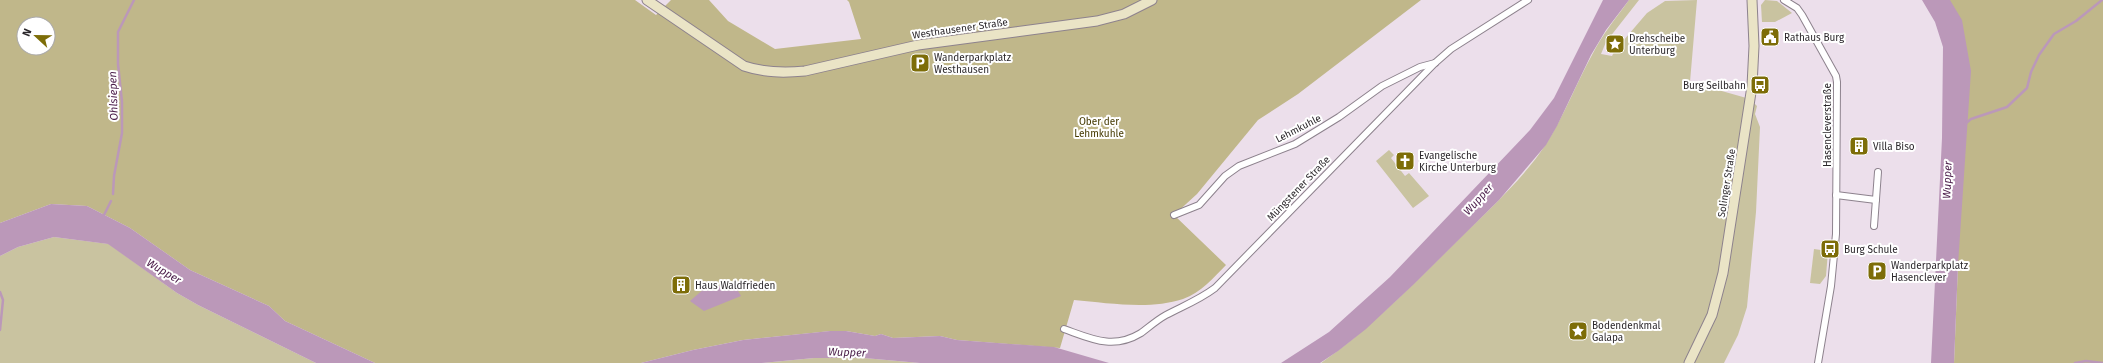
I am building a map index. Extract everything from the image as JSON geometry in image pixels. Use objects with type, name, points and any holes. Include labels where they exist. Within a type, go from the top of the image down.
[{"type":"main road","name":"Westhausener Straße","points":[[647,0],[734,61],[744,66],[770,72],[805,71],[918,45],[1097,21],[1124,14],[1152,0]]},
{"type":"main road","name":"Solinger Straße","points":[[1689,363],[1712,315],[1723,273],[1752,86],[1754,46],[1752,0]]},
{"type":"street","name":"Müngstener Straße","points":[[1064,329],[1105,342],[1119,343],[1140,334],[1165,315],[1204,297],[1435,63],[1451,49],[1528,0]]},
{"type":"street","name":"Hasencleverstraße","points":[[1784,0],[1793,5],[1800,12],[1836,76],[1836,195],[1834,257],[1818,363]]},
{"type":"street","name":"Lehmkuhle","points":[[1174,215],[1199,205],[1230,172],[1243,163],[1295,144],[1333,121],[1382,86],[1415,69],[1435,63]]},
{"type":"street","points":[[1874,226],[1878,172]]},
{"type":"street","points":[[1836,195],[1876,200]]},
{"type":"shaded area","points":[[1629,0],[1639,0],[1606,42],[1601,54],[1612,56],[1614,52],[1620,50],[1623,41],[1647,13],[1665,1],[1697,0],[1690,82],[1750,99],[1757,106],[1755,114],[1760,127],[1756,212],[1747,307],[1738,335],[1724,363],[1321,363],[1357,336],[1391,306],[1492,207],[1526,171],[1546,144],[1600,40]]},
{"type":"shaded area","points":[[1765,0],[1777,1],[1792,13],[1775,22],[1762,22],[1761,5]]},
{"type":"shaded area","points":[[1389,150],[1394,155],[1391,158],[1405,176],[1409,173],[1429,196],[1413,208],[1376,161]]},
{"type":"shaded area","points":[[54,237],[109,244],[177,293],[198,305],[316,363],[0,363],[0,256],[18,247]]},
{"type":"shaded area","points":[[1814,249],[1828,251],[1826,276],[1820,284],[1810,283]]},
{"type":"shaded area","points":[[814,358],[864,358],[920,363],[762,363]]},
{"type":"green space","name":"Ober der Lehmkuhle","points":[[0,0],[635,0],[656,15],[671,0],[709,0],[728,21],[775,49],[861,39],[849,2],[847,0],[1421,0],[1298,94],[1258,120],[1197,194],[1174,215],[1226,265],[1212,279],[1196,293],[1190,296],[1183,299],[1157,304],[1129,305],[1074,300],[1060,348],[957,340],[940,336],[893,338],[881,334],[875,336],[846,331],[831,331],[743,340],[693,350],[641,363],[375,363],[285,321],[269,306],[190,270],[130,228],[87,206],[51,204],[0,223]]},
{"type":"green space","points":[[1950,0],[2103,0],[2103,363],[1954,363],[1958,265]]},
{"type":"water","name":"Wupper","points":[[1603,0],[1629,0],[1606,30],[1591,55],[1557,126],[1546,145],[1499,200],[1413,285],[1366,329],[1338,351],[1320,363],[1281,363],[1329,332],[1390,277],[1530,130],[1554,98]]},
{"type":"water","name":"Wupper","points":[[1922,0],[1950,0],[1962,20],[1971,71],[1958,265],[1954,363],[1931,363],[1942,138],[1943,47],[1935,22]]},
{"type":"water","name":"Wupper","points":[[51,204],[87,206],[130,228],[190,270],[269,306],[285,321],[375,363],[316,363],[198,305],[177,293],[108,244],[54,237],[18,247],[0,256],[0,223]]},
{"type":"water","points":[[734,284],[741,296],[704,311],[690,301],[705,288]]},
{"type":"water","name":"Wupper","points":[[830,331],[846,331],[875,336],[881,334],[893,338],[940,336],[957,340],[1054,347],[1109,363],[920,363],[864,358],[814,358],[762,363],[641,363],[693,350],[743,340]]},
{"type":"waterway","name":"Ohlsiepen","points":[[113,194],[114,176],[122,133],[122,102],[118,64],[118,32],[134,0]]},
{"type":"waterway","points":[[1965,124],[1971,119],[2007,107],[2027,88],[2031,72],[2039,55],[2054,34],[2076,21],[2102,0]]},
{"type":"waterway","name":"Ohlsiepen","points":[[103,217],[111,201]]},
{"type":"waterway","points":[[0,292],[3,300],[0,330]]},
{"type":"waterway","points":[[2075,363],[2086,361],[2103,363]]},
{"type":"place","name":"Rathaus Burg","points":[[1770,37]]},
{"type":"place","name":"Drehscheibe Unterburg","points":[[1615,44]]},
{"type":"place","name":"Wanderparkplatz Westhausen","points":[[920,63]]},
{"type":"place","name":"Burg Seilbahn","points":[[1760,85]]},
{"type":"place","name":"Villa Biso","points":[[1859,146]]},
{"type":"place","name":"Evangelische Kirche Unterburg","points":[[1405,161]]},
{"type":"place","name":"Burg Schule","points":[[1830,249]]},
{"type":"place","name":"Wanderparkplatz Hasenclever","points":[[1877,271]]},
{"type":"place","name":"Haus Waldfrieden","points":[[681,285]]},
{"type":"place","name":"Bodendenkmal Galapa","points":[[1578,331]]}]
